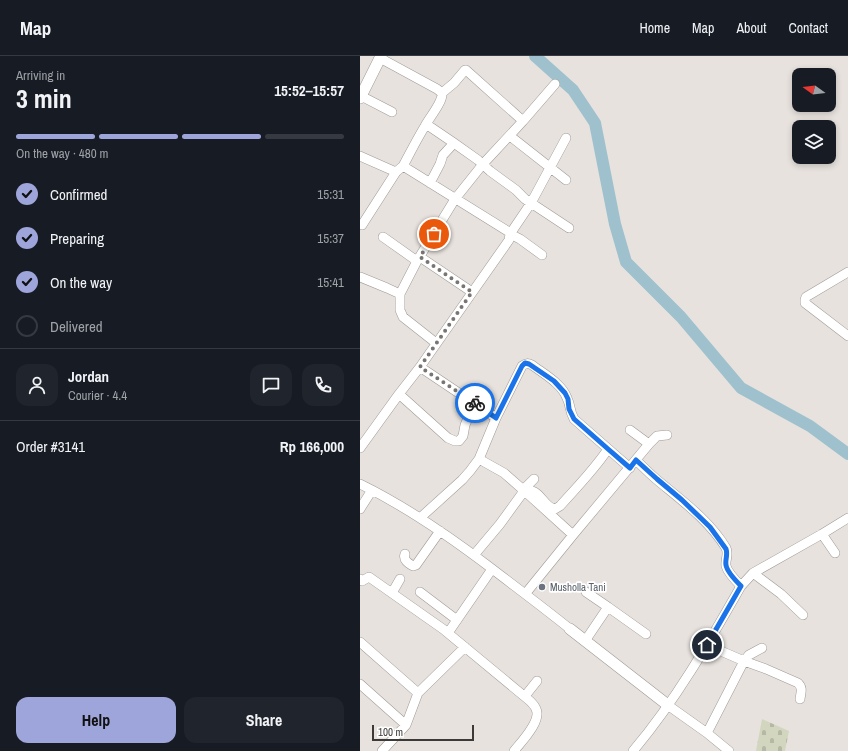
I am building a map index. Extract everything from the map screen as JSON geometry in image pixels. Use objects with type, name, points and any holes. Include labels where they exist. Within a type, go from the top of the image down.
[{"type":"main road","points":[[360,97],[380,57]]},
{"type":"main road","points":[[570,629],[669,706]]},
{"type":"street","points":[[380,57],[442,93]]},
{"type":"street","points":[[363,227],[440,102],[442,93],[454,83],[464,70],[466,70],[523,122]]},
{"type":"street","points":[[436,343],[403,317],[400,310],[400,294],[418,259],[455,199],[483,164],[523,122],[555,84]]},
{"type":"street","points":[[360,97],[392,112]]},
{"type":"street","points":[[426,124],[483,164],[531,203],[570,228]]},
{"type":"street","points":[[510,136],[566,180]]},
{"type":"street","points":[[360,448],[420,367],[509,240],[510,234],[531,203],[566,138]]},
{"type":"street","points":[[430,183],[443,155],[454,143]]},
{"type":"street","points":[[360,156],[399,169],[430,183],[498,224],[510,234],[520,238],[542,255]]},
{"type":"street","points":[[383,237],[472,292]]},
{"type":"street","points":[[848,272],[806,297],[804,300],[805,303],[848,336]]},
{"type":"street","points":[[360,277],[400,294]]},
{"type":"street","points":[[420,518],[462,480],[479,459],[496,418],[522,366],[525,363],[529,364],[554,381],[565,393],[568,399],[569,409],[574,419],[630,468]]},
{"type":"street","points":[[420,367],[496,418]]},
{"type":"street","points":[[399,394],[448,438],[455,441],[459,441],[463,436],[465,425],[475,403]]},
{"type":"street","points":[[630,430],[649,444]]},
{"type":"street","points":[[526,594],[649,444],[657,436],[667,435]]},
{"type":"street","points":[[524,490],[532,490],[538,494],[551,509],[555,509],[560,506],[608,449]]},
{"type":"street","points":[[479,459],[504,473],[573,535]]},
{"type":"street","points":[[636,460],[682,500],[710,527],[726,549],[727,568],[741,586]]},
{"type":"street","points":[[474,555],[534,479]]},
{"type":"street","points":[[360,484],[440,531],[526,594],[570,629]]},
{"type":"street","points":[[360,509],[372,490]]},
{"type":"street","points":[[633,751],[669,706],[707,645],[741,586],[753,573],[848,518]]},
{"type":"street","points":[[405,554],[405,559],[413,566],[440,531]]},
{"type":"street","points":[[822,534],[835,553]]},
{"type":"street","points":[[448,634],[492,569]]},
{"type":"street","points":[[753,573],[780,594],[802,615]]},
{"type":"street","points":[[361,581],[369,577],[392,593],[448,634],[525,696],[536,708],[537,718],[529,732],[514,751]]},
{"type":"street","points":[[392,593],[400,578]]},
{"type":"street","points":[[420,592],[457,620]]},
{"type":"street","points":[[586,592],[646,634]]},
{"type":"street","points":[[585,641],[608,606]]},
{"type":"street","points":[[360,642],[418,693]]},
{"type":"street","points":[[707,645],[798,683],[802,690],[800,699]]},
{"type":"street","points":[[382,751],[406,725],[418,693],[465,648]]},
{"type":"street","points":[[707,733],[744,661],[749,655],[762,648]]},
{"type":"street","points":[[525,696],[537,680]]},
{"type":"street","points":[[360,684],[406,725]]},
{"type":"street","points":[[669,706],[729,751]]},
{"type":"green space","points":[[762,719],[789,731],[785,751],[756,751]]},
{"type":"waterway","points":[[535,56],[573,90],[595,123],[615,224],[626,262],[681,317],[741,388],[810,426],[848,454]]},
{"type":"way so far","points":[[434,234],[420,257],[472,292],[420,367],[475,403]]},
{"type":"place","name":"Musholla Tani","points":[[542,587]]},
{"type":"route","points":[[475,403],[496,418],[522,366],[525,363],[532,365],[554,381],[565,393],[568,399],[569,409],[574,419],[630,468],[636,460],[682,500],[710,527],[726,549],[727,568],[733,578],[741,586],[707,645]]}]
